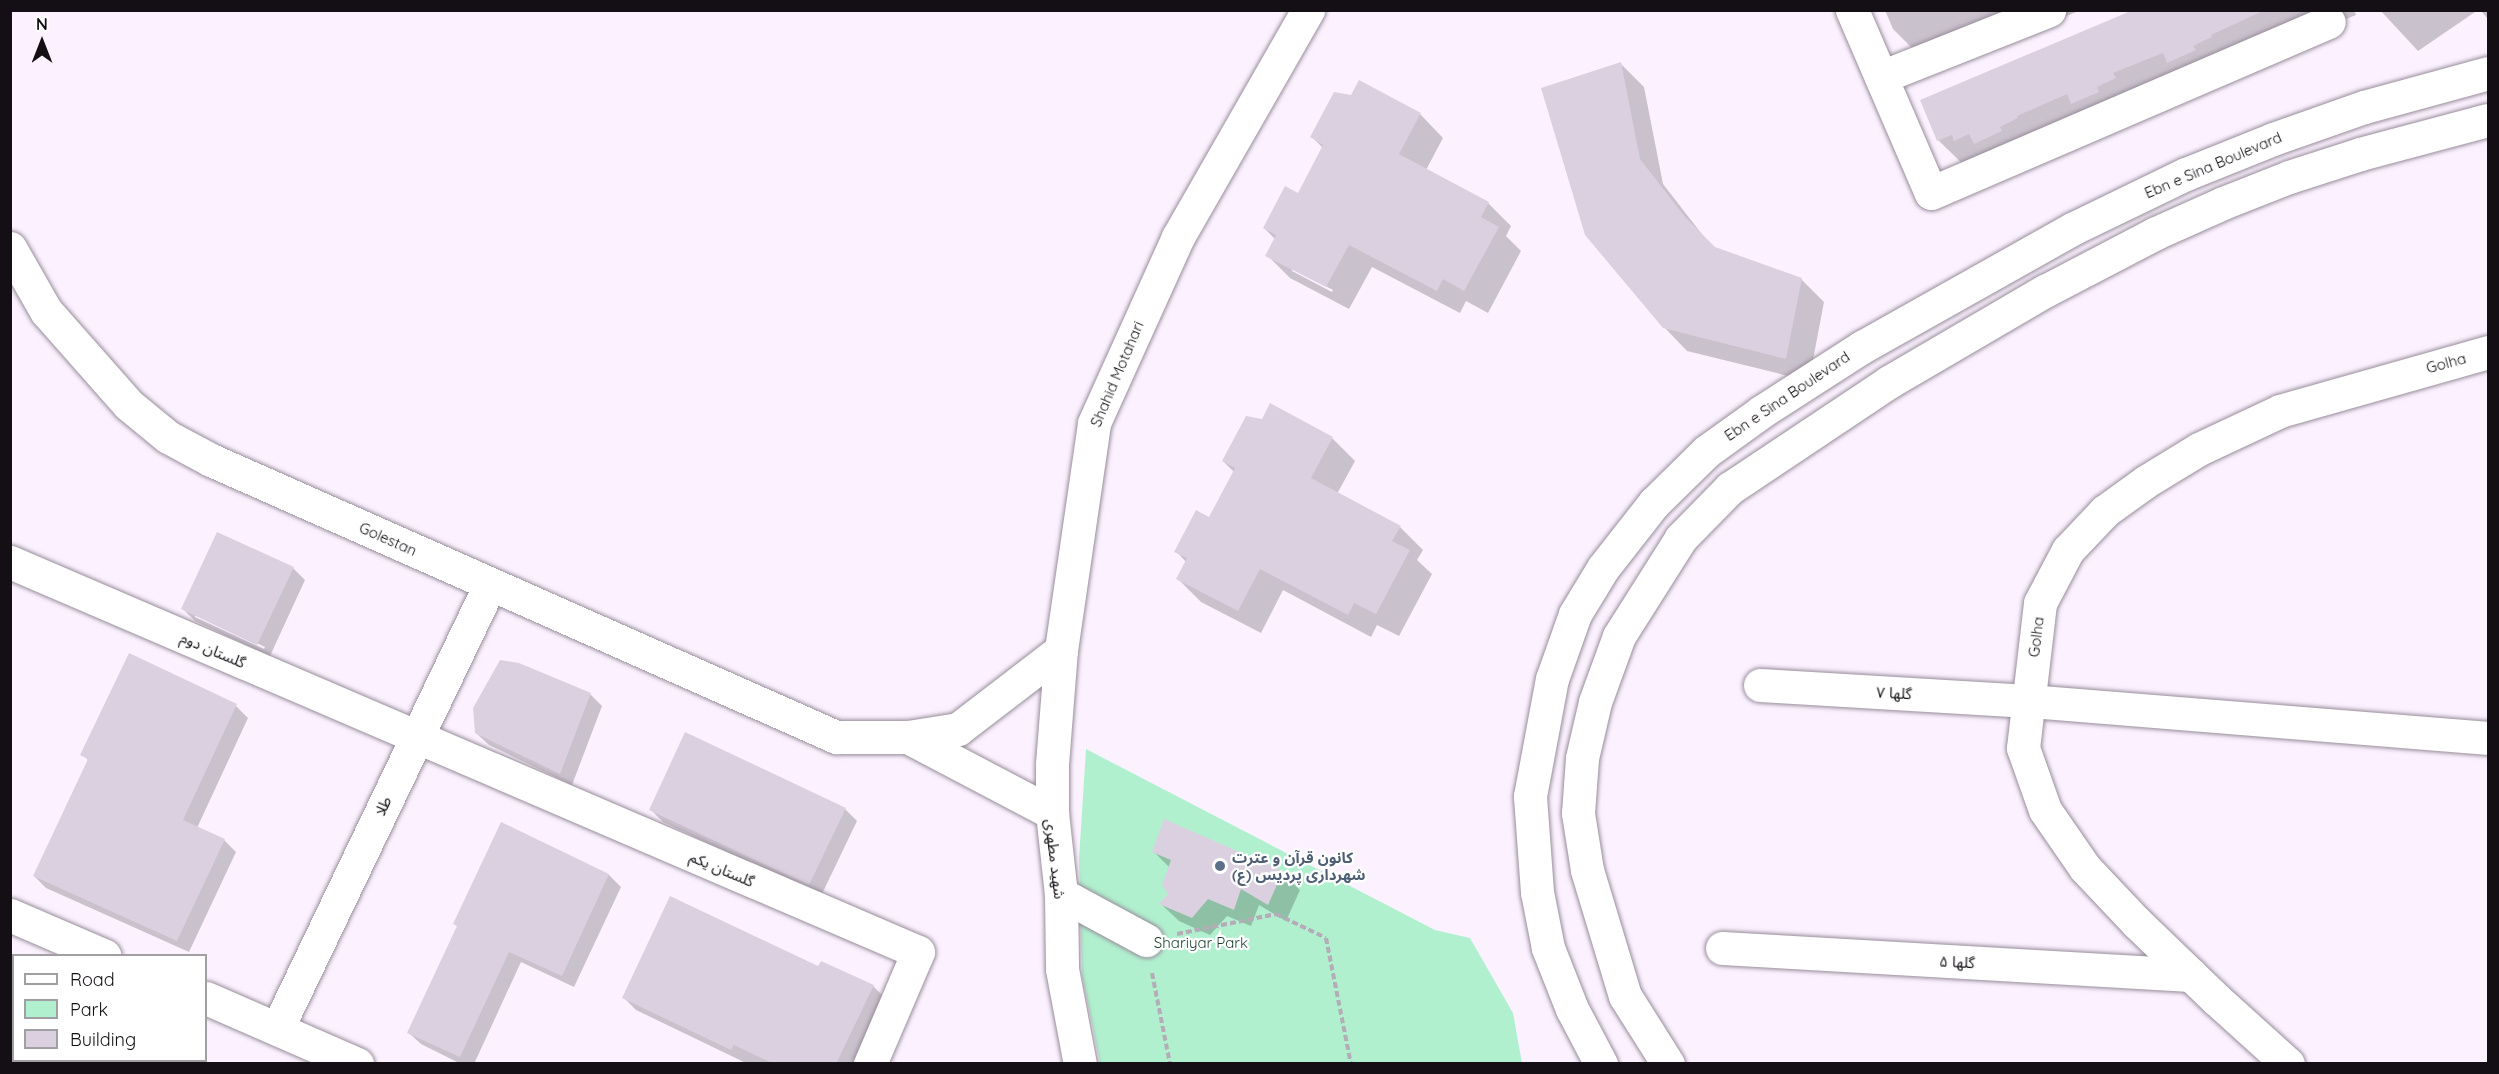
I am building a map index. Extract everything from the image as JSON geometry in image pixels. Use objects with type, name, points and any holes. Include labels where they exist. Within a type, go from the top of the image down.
[{"type":"street","name":"Shahid Motahari","points":[[1052,813],[1052,764],[1061,650],[1094,423],[1178,237],[1308,10]]},
{"type":"street","points":[[1852,10],[1930,193],[2329,22]]},
{"type":"street","points":[[1881,77],[2049,10]]},
{"type":"street","name":"Ebn e Sina Boulevard","points":[[1601,1064],[1572,1009],[1548,948],[1538,892],[1530,796],[1552,679],[1575,614],[1603,568],[1654,502],[1707,450],[1761,412],[1862,347],[2072,229],[2186,174],[2273,139],[2364,107],[2488,74]]},
{"type":"street","points":[[1668,1064],[1625,996],[1587,870],[1578,813],[1582,758],[1595,702],[1619,636],[1681,538],[1730,488],[1889,382],[2036,297],[2156,233],[2223,203],[2299,174],[2360,154],[2488,120]]},
{"type":"street","name":"Golestan","points":[[10,248],[53,320],[129,405],[168,437],[211,460],[836,737],[908,737]]},
{"type":"street","name":"Golha","points":[[2288,1064],[2191,975],[2085,868],[2045,810],[2023,748],[2040,603],[2068,550],[2104,511],[2145,482],[2199,449],[2280,411],[2488,352]]},
{"type":"street","name":"گلستان دوم","points":[[10,562],[416,738]]},
{"type":"street","name":"طلا","points":[[277,1029],[490,584]]},
{"type":"street","points":[[908,737],[958,729],[1061,650]]},
{"type":"street","name":"گلها ۷","points":[[1760,685],[2029,701],[2488,738]]},
{"type":"street","name":"شهید مطهری","points":[[908,737],[1052,813],[1061,894],[1062,969],[1080,1064]]},
{"type":"street","name":"گلستان یکم","points":[[416,738],[918,952],[870,1064]]},
{"type":"street","points":[[1061,894],[1146,940]]},
{"type":"street","points":[[10,915],[100,954]]},
{"type":"street","name":"گلها ۵","points":[[1722,948],[2191,975]]},
{"type":"street","points":[[207,998],[357,1064]]},
{"type":"path","points":[[1170,1064],[1146,940],[1276,914],[1326,938],[1351,1064]]},
{"type":"green space","name":"Shariyar Park","points":[[1086,749],[1435,930],[1470,938],[1513,1013],[1522,1063],[1100,1063],[1082,975],[1079,859]]},
{"type":"building","points":[[2133,10],[2265,10],[2211,35],[2212,37],[2193,46],[2196,50],[2167,63],[2163,53],[2113,73],[2116,78],[2097,87],[2099,92],[2071,104],[2067,94],[2017,116],[2018,118],[2000,127],[2002,131],[1974,144],[1969,134],[1954,141],[1952,135],[1937,141],[1920,100]]},
{"type":"building","points":[[1621,62],[1640,159],[1685,217],[1715,247],[1802,278],[1786,359],[1663,328],[1585,235],[1541,88]]},
{"type":"building","points":[[1359,80],[1421,113],[1399,154],[1489,202],[1481,217],[1499,227],[1464,291],[1443,279],[1437,291],[1349,245],[1326,287],[1265,256],[1276,235],[1263,228],[1285,186],[1298,193],[1323,145],[1310,137],[1334,92],[1351,95]]},
{"type":"building","points":[[1270,403],[1333,437],[1311,478],[1401,526],[1392,541],[1410,550],[1376,614],[1354,603],[1348,615],[1260,569],[1238,611],[1176,579],[1187,558],[1174,552],[1196,510],[1209,517],[1235,468],[1222,461],[1246,416],[1262,419]]},
{"type":"building","points":[[217,532],[294,567],[257,645],[181,609]]},
{"type":"building","points":[[129,653],[237,704],[183,820],[225,839],[177,941],[33,876],[88,759],[80,755]]},
{"type":"building","points":[[500,660],[519,663],[591,693],[560,774],[475,733],[473,708]]},
{"type":"building","points":[[685,732],[846,808],[809,885],[649,810]]},
{"type":"building","name":"کانون قرآن و عترت (ع) شهرداری پردیس","points":[[1164,819],[1283,871],[1268,905],[1241,889],[1234,910],[1208,899],[1192,918],[1159,904],[1168,894],[1162,885],[1171,860],[1152,852]]},
{"type":"building","points":[[501,822],[609,874],[562,976],[509,952],[460,1057],[407,1033],[457,926],[453,924]]},
{"type":"building","points":[[670,896],[818,966],[821,961],[874,985],[836,1064],[774,1064],[734,1045],[731,1050],[622,998]]},
{"type":"place","name":"کانون قرآن و عترت (ع) شهرداری پردیس","points":[[1220,866]]}]
